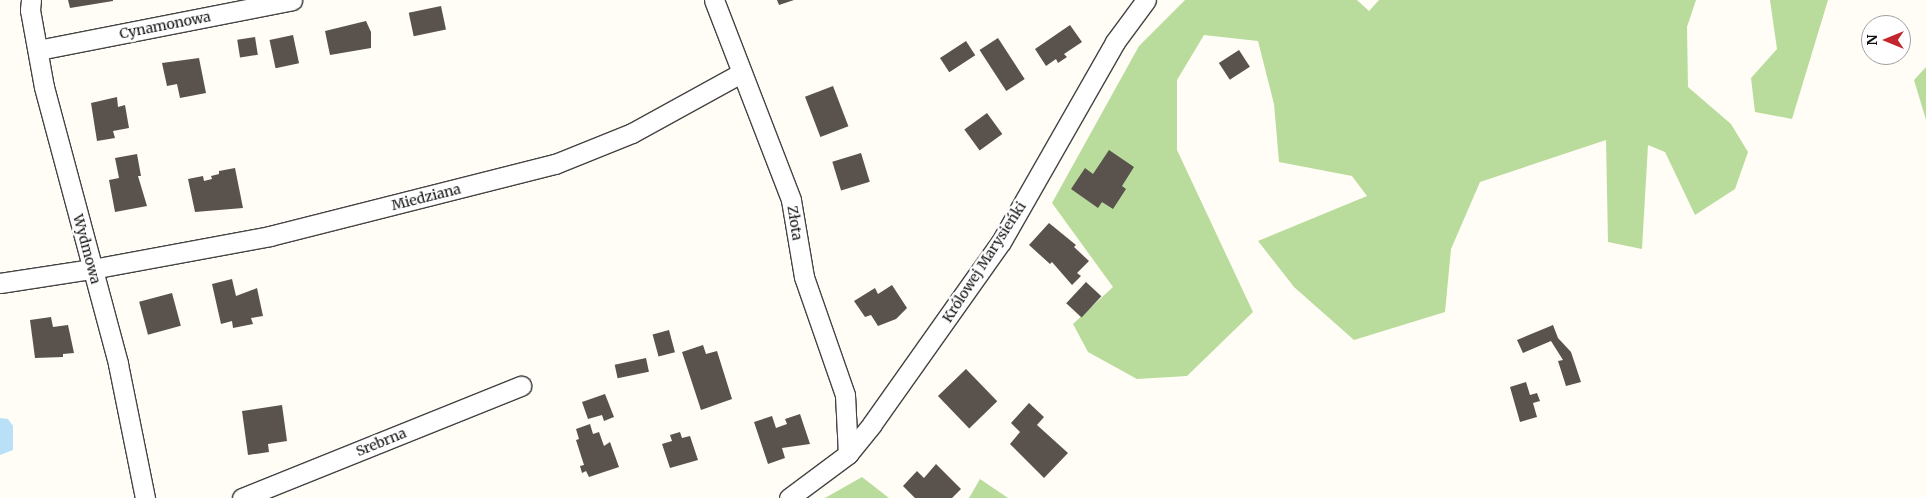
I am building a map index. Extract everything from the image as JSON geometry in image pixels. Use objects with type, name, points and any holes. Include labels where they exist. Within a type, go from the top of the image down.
[{"type":"street","name":"Wydmowa","points":[[31,0],[30,10],[44,88],[118,364],[145,498]]},
{"type":"street","name":"Cynamonowa","points":[[38,50],[292,0]]},
{"type":"street","name":"Złota","points":[[714,0],[791,200],[804,278],[845,395],[848,454]]},
{"type":"street","name":"Królowej Marysieńki","points":[[789,498],[848,454],[1001,242],[1115,42],[1146,0]]},
{"type":"street","name":"Miedziana","points":[[0,283],[92,269],[270,236],[555,164],[632,133],[741,73]]},
{"type":"street","name":"Srebrna","points":[[242,498],[520,386]]},
{"type":"green space","points":[[1185,0],[1357,0],[1369,11],[1379,0],[1696,0],[1687,27],[1688,87],[1731,124],[1748,152],[1735,189],[1695,215],[1665,152],[1648,145],[1642,249],[1608,242],[1606,140],[1480,182],[1451,249],[1445,312],[1354,340],[1294,287],[1258,241],[1367,196],[1352,176],[1279,162],[1274,104],[1258,41],[1204,35],[1177,80],[1177,150],[1253,312],[1187,376],[1137,379],[1088,352],[1073,324],[1113,287],[1052,203],[1139,46]]},
{"type":"green space","points":[[1770,0],[1828,0],[1792,119],[1755,112],[1751,78],[1777,49]]},
{"type":"green space","points":[[1926,67],[1926,120],[1914,80]]},
{"type":"green space","points":[[862,477],[889,498],[825,498]]},
{"type":"green space","points":[[980,479],[1008,498],[969,498]]},
{"type":"water","points":[[0,418],[8,419],[13,426],[13,450],[0,455]]},
{"type":"building","points":[[68,0],[113,0],[113,1],[70,8]]},
{"type":"building","points":[[777,0],[794,0],[779,5]]},
{"type":"building","points":[[441,6],[446,29],[414,36],[409,13]]},
{"type":"building","points":[[366,21],[371,32],[371,48],[330,55],[325,31]]},
{"type":"building","points":[[1070,25],[1082,42],[1064,54],[1067,57],[1058,63],[1056,59],[1046,66],[1035,49]]},
{"type":"building","points":[[293,35],[299,63],[276,68],[270,40]]},
{"type":"building","points":[[255,37],[258,55],[240,58],[237,40]]},
{"type":"building","points":[[998,38],[1025,79],[1006,91],[980,50]]},
{"type":"building","points":[[966,41],[975,55],[949,72],[940,58]]},
{"type":"building","points":[[1239,50],[1250,67],[1230,80],[1219,63]]},
{"type":"building","points":[[199,58],[206,93],[180,98],[177,84],[167,86],[162,63]]},
{"type":"building","points":[[833,86],[848,126],[820,137],[805,97]]},
{"type":"building","points":[[117,97],[118,107],[125,105],[129,128],[113,131],[115,138],[97,141],[91,103]]},
{"type":"building","points":[[987,113],[1002,134],[980,150],[964,129]]},
{"type":"building","points":[[1109,150],[1134,167],[1122,186],[1126,189],[1113,209],[1102,202],[1098,208],[1071,189],[1085,168],[1093,174]]},
{"type":"building","points":[[861,153],[870,182],[841,190],[832,162]]},
{"type":"building","points":[[137,154],[141,176],[138,176],[147,206],[115,212],[109,180],[119,178],[115,158]]},
{"type":"building","points":[[235,168],[243,208],[195,212],[188,179],[203,176],[204,181],[212,179],[211,176],[219,174],[219,171]]},
{"type":"building","points":[[1049,223],[1076,245],[1074,247],[1089,261],[1077,273],[1081,276],[1072,285],[1052,262],[1050,264],[1029,245]]},
{"type":"building","points":[[232,279],[236,296],[257,288],[263,316],[251,318],[253,324],[233,328],[232,321],[221,324],[212,284]]},
{"type":"building","points":[[1086,282],[1101,296],[1082,318],[1066,303]]},
{"type":"building","points":[[892,285],[907,308],[896,319],[878,326],[871,315],[865,317],[854,301],[875,288],[878,294]]},
{"type":"building","points":[[172,293],[181,326],[148,335],[139,302]]},
{"type":"building","points":[[51,317],[53,327],[68,325],[74,353],[63,354],[63,357],[35,358],[30,320]]},
{"type":"building","points":[[1553,325],[1558,338],[1571,352],[1581,382],[1566,386],[1558,361],[1563,360],[1551,341],[1523,353],[1517,340]]},
{"type":"building","points":[[669,330],[675,352],[659,357],[653,334]]},
{"type":"building","points":[[703,345],[706,354],[717,351],[732,399],[701,410],[682,352]]},
{"type":"building","points":[[646,358],[649,372],[618,378],[615,365]]},
{"type":"building","points":[[966,369],[997,401],[969,428],[938,396]]},
{"type":"building","points":[[1526,382],[1530,395],[1537,393],[1540,401],[1533,403],[1537,417],[1520,422],[1510,387]]},
{"type":"building","points":[[605,394],[614,417],[604,421],[602,415],[588,419],[582,402]]},
{"type":"building","points":[[1029,403],[1044,417],[1037,425],[1068,453],[1044,478],[1010,444],[1020,432],[1011,423]]},
{"type":"building","points":[[282,405],[287,441],[268,444],[269,452],[248,455],[242,411]]},
{"type":"building","points":[[800,414],[810,444],[782,448],[785,458],[768,464],[754,422],[772,416],[776,428],[787,424],[785,419]]},
{"type":"building","points":[[590,424],[593,434],[599,432],[604,446],[610,442],[619,467],[589,477],[586,471],[582,473],[580,466],[584,465],[576,440],[579,439],[576,429]]},
{"type":"building","points":[[680,432],[682,438],[690,436],[698,460],[670,468],[662,444],[672,441],[670,435]]},
{"type":"building","points":[[936,464],[961,489],[952,498],[915,498],[903,486],[917,471],[924,478]]}]
